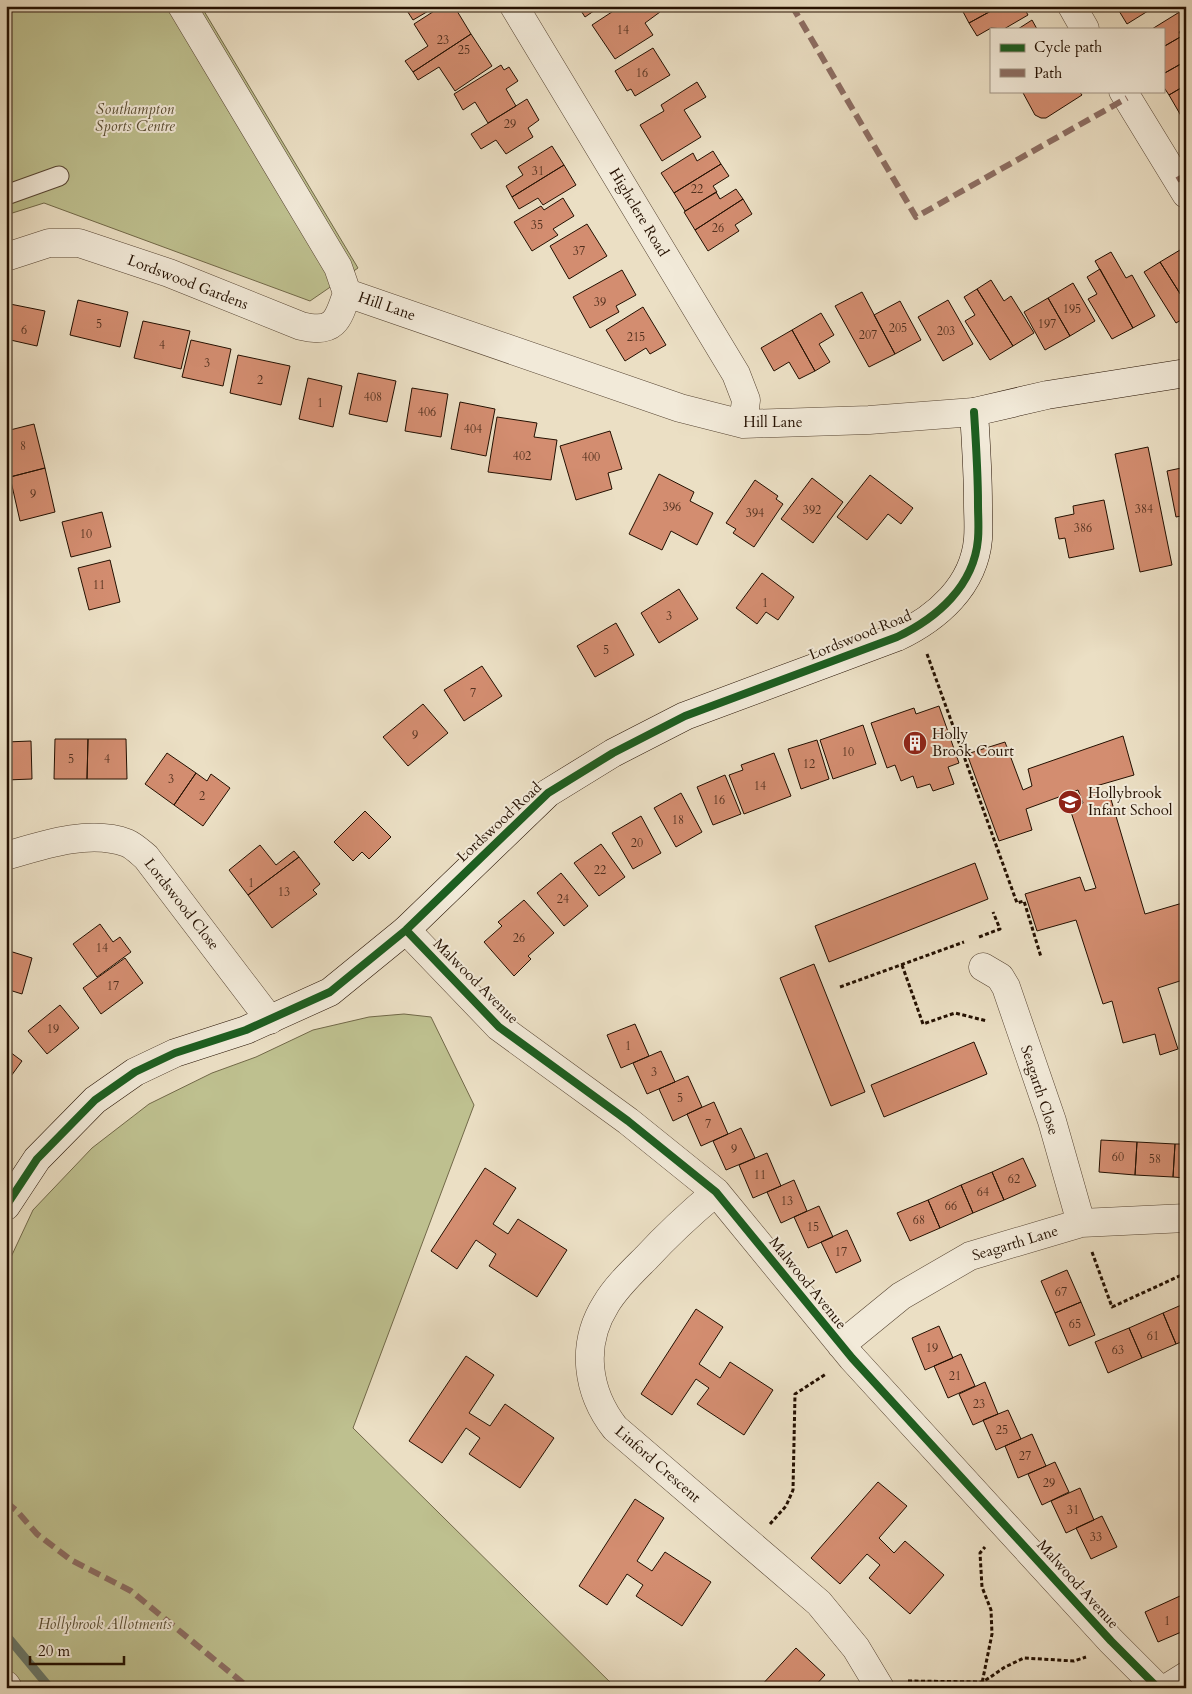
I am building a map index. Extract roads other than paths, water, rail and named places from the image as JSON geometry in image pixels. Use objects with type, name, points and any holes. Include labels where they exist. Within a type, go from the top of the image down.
[{"type":"street","points":[[182,6],[338,267],[347,293]]},
{"type":"street","name":"Highclere Road","points":[[514,6],[736,374],[746,400],[743,424]]},
{"type":"street","points":[[1072,6],[1084,28]]},
{"type":"street","points":[[1124,92],[1186,194]]},
{"type":"street","name":"Lordswood Gardens","points":[[6,257],[49,243],[79,243],[169,273],[316,330],[327,328],[336,321],[347,293]]},
{"type":"street","name":"Hill Lane","points":[[347,293],[680,408],[743,424],[869,420],[974,412],[1047,395],[1186,373]]},
{"type":"street","name":"Lordswood Road","points":[[6,1206],[37,1159],[95,1100],[134,1072],[175,1053],[270,1020],[330,992],[406,930],[548,793],[613,753],[686,716],[803,673],[919,627],[951,599],[964,583],[974,560],[978,539],[978,469],[974,412]]},
{"type":"street","name":"Lordswood Close","points":[[6,856],[63,841],[94,838],[129,844],[146,857],[270,1020]]},
{"type":"street","name":"Malwood Avenue","points":[[406,930],[499,1027],[628,1121],[716,1192],[846,1352],[1007,1525],[1111,1641],[1158,1688]]},
{"type":"street","name":"Seagarth Close","points":[[984,967],[1000,977],[1006,987],[1052,1121],[1081,1223]]},
{"type":"street","name":"Linford Crescent","points":[[716,1192],[668,1235],[606,1304],[596,1324],[588,1371],[602,1412],[615,1428],[819,1603],[856,1648],[878,1684]]},
{"type":"street","name":"Seagarth Lane","points":[[846,1352],[900,1296],[970,1256],[1081,1223],[1186,1218]]},
{"type":"street","points":[[1167,1688],[1186,1676]]},
{"type":"lane","points":[[6,195],[60,176]]},
{"type":"waterway","points":[[6,1635],[50,1688]]},
{"type":"place","name":"Holly Brook Court","points":[[915,743]]},
{"type":"place","name":"Hollybrook Infant School","points":[[1070,802]]},
{"type":"park label","name":"Southampton Sports Centre","points":[[135,118]]},
{"type":"park label","name":"Hollybrook Allotments","points":[[105,1624]]}]
